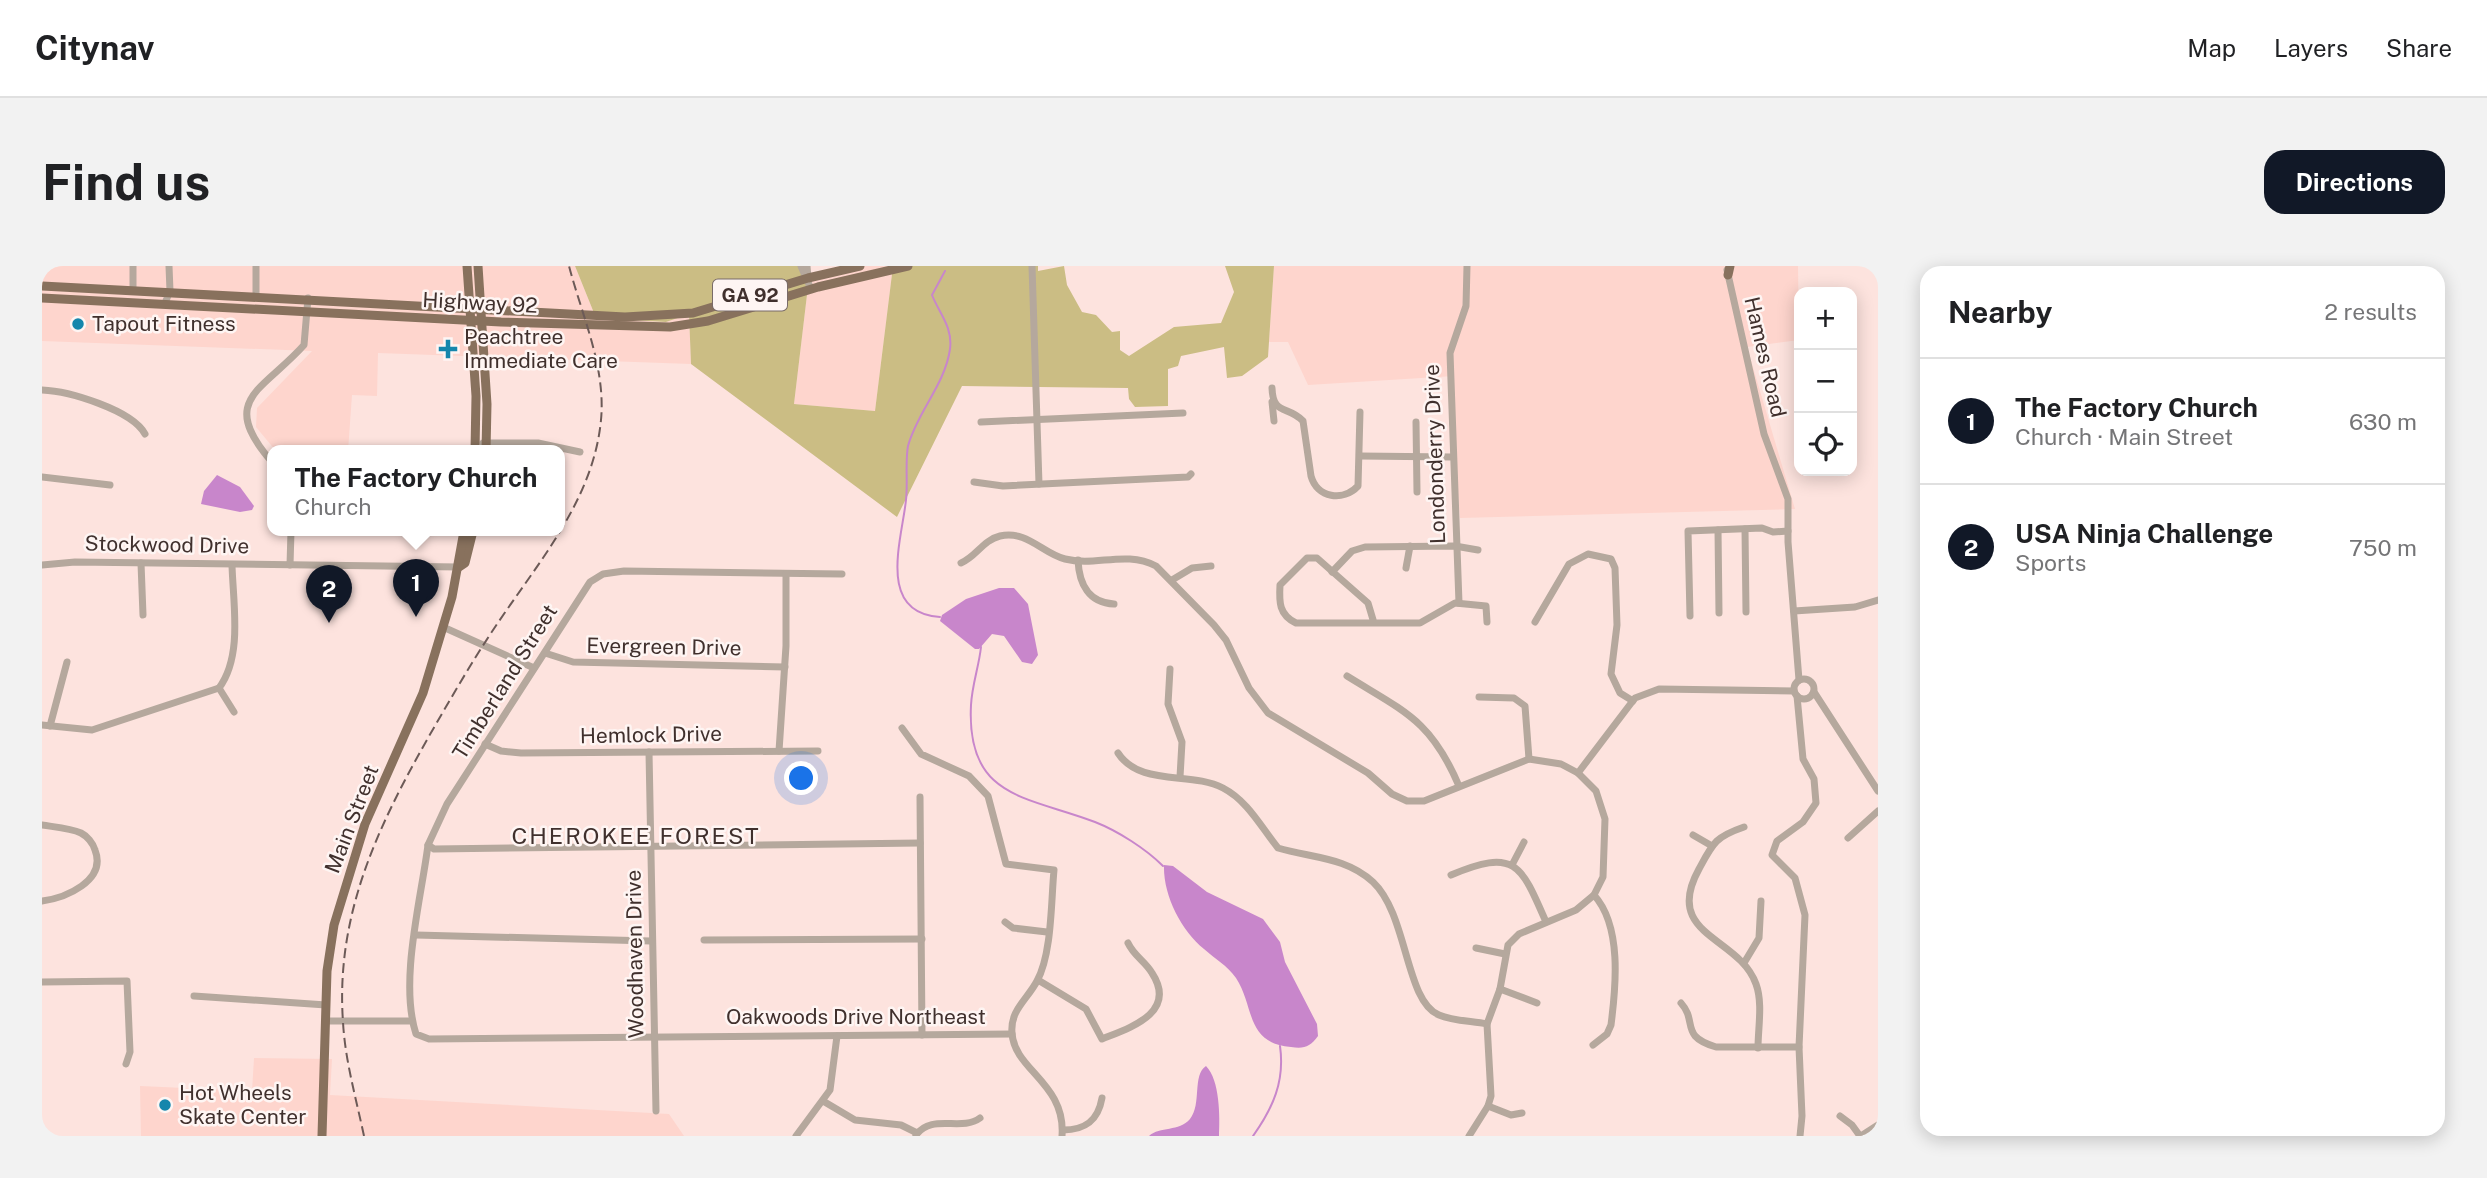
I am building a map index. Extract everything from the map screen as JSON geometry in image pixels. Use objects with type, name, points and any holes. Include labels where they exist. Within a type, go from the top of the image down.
[{"type":"main road","points":[[467,266],[481,445]]},
{"type":"main road","points":[[478,266],[483,340],[481,445]]},
{"type":"main road","name":"Highway 92","points":[[42,298],[471,321],[625,322],[693,313],[790,283],[860,266]]},
{"type":"main road","name":"Highway 92","points":[[42,286],[481,308],[670,327],[708,321],[811,289],[908,266]]},
{"type":"main road","points":[[451,307],[464,296],[468,286]]},
{"type":"main road","points":[[480,295],[489,304],[502,310]]},
{"type":"main road","points":[[449,319],[461,326],[472,342]]},
{"type":"main road","points":[[483,340],[499,322]]},
{"type":"main road","name":"Main Street","points":[[322,1136],[326,1005],[331,943],[350,868],[374,803],[416,712],[459,567],[457,561],[463,536]]},
{"type":"main road","name":"Main Street","points":[[459,567],[465,563],[472,536]]},
{"type":"street","points":[[133,266],[133,290]]},
{"type":"street","points":[[165,303],[170,292],[169,266]]},
{"type":"street","points":[[256,266],[256,295]]},
{"type":"street","points":[[790,283],[800,266],[808,278]]},
{"type":"street","points":[[807,266],[811,289]]},
{"type":"street","points":[[1032,266],[1039,484]]},
{"type":"street","points":[[1032,275],[1038,266]]},
{"type":"street","name":"Londonderry Drive","points":[[1459,603],[1450,352],[1466,306],[1467,266]]},
{"type":"street","name":"Hames Road","points":[[1728,268],[1764,433],[1786,489],[1802,690],[1799,709],[1803,759],[1814,779],[1816,803],[1803,822],[1777,841],[1772,855],[1795,878],[1805,915],[1799,1047]]},
{"type":"street","points":[[267,455],[250,433],[246,415],[248,405],[253,395],[304,345],[308,298]]},
{"type":"street","points":[[1272,388],[1274,421]]},
{"type":"street","points":[[42,390],[65,392],[93,402],[138,425],[145,434]]},
{"type":"street","points":[[1272,402],[1303,421],[1311,475],[1318,490],[1324,494],[1342,496],[1358,486],[1360,412]]},
{"type":"street","points":[[981,422],[1183,412]]},
{"type":"street","points":[[1416,422],[1417,492]]},
{"type":"street","points":[[510,445],[547,445]]},
{"type":"street","points":[[565,449],[580,452]]},
{"type":"street","points":[[1360,456],[1452,457]]},
{"type":"street","points":[[974,482],[1003,486],[1188,477],[1191,474]]},
{"type":"street","points":[[42,477],[110,485]]},
{"type":"street","points":[[1745,528],[1746,612]]},
{"type":"street","points":[[1690,616],[1688,531],[1745,528],[1788,531]]},
{"type":"street","points":[[1718,530],[1719,613]]},
{"type":"street","points":[[961,563],[985,542],[1010,535],[1030,539],[1056,556],[1079,560],[1135,558],[1156,566],[1226,640],[1248,688],[1268,713],[1368,773],[1399,798],[1424,801],[1529,759],[1550,761],[1578,773],[1596,791],[1605,819],[1605,871],[1594,895],[1576,910],[1519,934],[1508,945],[1500,989],[1487,1024],[1486,1044],[1492,1079],[1488,1106],[1469,1136]]},
{"type":"street","points":[[290,565],[291,536]]},
{"type":"street","points":[[1406,568],[1410,546]]},
{"type":"street","points":[[1332,572],[1357,549],[1455,546],[1478,550]]},
{"type":"street","points":[[1535,622],[1569,564],[1588,554],[1611,559],[1615,568],[1617,625],[1611,674],[1620,693],[1633,701]]},
{"type":"street","points":[[1374,623],[1368,603],[1311,557],[1292,571],[1280,585],[1283,614],[1296,623],[1374,623],[1425,622],[1459,603],[1486,606],[1488,622]]},
{"type":"street","points":[[1079,560],[1080,578],[1091,597],[1099,602],[1114,604]]},
{"type":"street","name":"Stockwood Drive","points":[[42,565],[62,562],[459,567]]},
{"type":"street","points":[[141,564],[143,615]]},
{"type":"street","points":[[67,662],[46,725],[92,730],[219,688],[231,669],[233,653],[232,565]]},
{"type":"street","points":[[1172,580],[1192,568],[1211,566]]},
{"type":"street","name":"Timberland Street","points":[[412,1021],[411,994],[416,935],[428,845],[447,804],[590,582],[603,574],[624,571],[842,574]]},
{"type":"street","points":[[779,751],[785,667],[786,574]]},
{"type":"street","points":[[1794,611],[1855,607],[1878,600]]},
{"type":"street","points":[[443,626],[534,668]]},
{"type":"street","name":"Evergreen Drive","points":[[545,653],[573,663],[785,667]]},
{"type":"street","points":[[1170,669],[1168,704],[1182,743],[1181,777]]},
{"type":"street","points":[[1347,676],[1432,734],[1446,754],[1459,786]]},
{"type":"street","points":[[219,688],[234,712]]},
{"type":"street","points":[[1578,773],[1633,701],[1643,692],[1660,689],[1802,690],[1818,703],[1878,791]]},
{"type":"street","points":[[1479,697],[1514,698],[1525,706],[1529,759]]},
{"type":"street","points":[[902,728],[926,758],[970,776],[988,796],[1006,864],[1054,870],[1038,980],[1015,1011],[1012,1034],[1018,1053],[1055,1098],[1063,1133],[1091,1123],[1098,1113],[1102,1098]]},
{"type":"street","name":"Hemlock Drive","points":[[485,744],[501,751],[521,753],[818,751]]},
{"type":"street","name":"Woodhaven Drive","points":[[649,752],[656,1111]]},
{"type":"street","points":[[1118,753],[1122,760],[1141,771],[1162,777],[1201,780],[1233,794],[1250,809],[1278,848],[1348,864],[1372,881],[1397,917],[1413,977],[1425,1004],[1446,1017],[1487,1024]]},
{"type":"street","points":[[920,797],[922,1035]]},
{"type":"street","points":[[1848,838],[1878,811]]},
{"type":"street","points":[[42,825],[82,833],[95,849],[97,858],[90,878],[83,886],[66,895],[42,901]]},
{"type":"street","points":[[1744,827],[1722,835],[1712,846],[1694,879],[1689,893],[1689,906],[1701,930],[1744,963],[1756,984],[1758,1048]]},
{"type":"street","points":[[1693,835],[1712,846]]},
{"type":"street","points":[[1511,865],[1524,842]]},
{"type":"street","points":[[428,845],[434,849],[920,843]]},
{"type":"street","points":[[1451,875],[1486,862],[1511,865],[1524,875],[1546,922]]},
{"type":"street","points":[[1594,895],[1605,908],[1614,935],[1611,1025],[1607,1034],[1595,1044]]},
{"type":"street","points":[[1744,963],[1759,938],[1761,901]]},
{"type":"street","points":[[1005,922],[1013,928],[1047,932]]},
{"type":"street","points":[[416,935],[651,941]]},
{"type":"street","points":[[704,940],[922,939]]},
{"type":"street","points":[[1038,980],[1086,1009],[1102,1039],[1137,1025],[1154,1010],[1158,988],[1152,972],[1136,957],[1128,943]]},
{"type":"street","points":[[1476,948],[1505,954]]},
{"type":"street","points":[[42,982],[127,981],[130,1052],[126,1064]]},
{"type":"street","points":[[1500,989],[1537,1003]]},
{"type":"street","points":[[194,996],[326,1005]]},
{"type":"street","points":[[1681,1003],[1691,1030],[1703,1043],[1716,1047],[1799,1047],[1800,1136]]},
{"type":"street","points":[[326,1021],[412,1021]]},
{"type":"street","name":"Oakwoods Drive Northeast","points":[[412,1021],[419,1037],[429,1039],[1012,1034]]},
{"type":"street","points":[[796,1136],[832,1087],[837,1036]]},
{"type":"street","points":[[823,1101],[855,1120],[901,1125],[916,1135],[933,1124],[968,1123],[980,1118]]},
{"type":"street","points":[[1488,1106],[1511,1115],[1522,1113]]},
{"type":"street","points":[[1840,1116],[1852,1125],[1860,1136],[1878,1125]]},
{"type":"shaded area","points":[[42,266],[575,266],[596,318],[666,322],[689,313],[691,364],[378,353],[377,396],[352,395],[348,445],[271,445],[256,427],[257,408],[312,351],[42,341]]},
{"type":"shaded area","points":[[575,266],[804,266],[809,278],[794,404],[875,411],[893,266],[1038,266],[1038,271],[1064,266],[1067,285],[1082,312],[1096,315],[1112,332],[1120,331],[1120,350],[1129,356],[1174,327],[1221,323],[1234,292],[1225,266],[1274,266],[1268,357],[1242,376],[1227,378],[1224,347],[1181,356],[1178,366],[1168,369],[1168,406],[1135,407],[1129,399],[1128,388],[962,386],[897,517],[691,364],[689,314],[666,322],[596,318]]},
{"type":"shaded area","points":[[851,266],[893,266],[875,411],[794,404],[809,278]]},
{"type":"shaded area","points":[[1274,266],[1798,266],[1798,287],[1794,287],[1794,341],[1747,347],[1795,509],[1460,518],[1452,420],[1454,376],[1308,385],[1288,342],[1269,342]]},
{"type":"shaded area","points":[[217,475],[240,487],[254,506],[252,510],[240,512],[201,504],[204,491]]},
{"type":"shaded area","points":[[999,588],[1014,588],[1028,604],[1038,655],[1032,664],[1022,662],[1004,636],[992,634],[979,649],[975,649],[940,621],[942,615],[966,599]]},
{"type":"shaded area","points":[[1164,865],[1173,866],[1207,892],[1263,919],[1280,942],[1285,962],[1317,1024],[1318,1036],[1312,1043],[1300,1048],[1276,1044],[1258,1031],[1236,978],[1196,941],[1181,922],[1170,900]]},
{"type":"shaded area","points":[[254,1058],[332,1059],[330,1095],[669,1114],[684,1136],[141,1136],[140,1086],[252,1091]]},
{"type":"shaded area","points":[[1206,1066],[1217,1089],[1219,1136],[1149,1136],[1180,1126],[1190,1119],[1196,1106],[1199,1076]]},
{"type":"waterway","points":[[940,617],[920,612],[907,603],[900,589],[898,553],[906,500],[908,446],[943,375],[950,349],[947,327],[932,295],[945,271]]},
{"type":"waterway","points":[[981,647],[971,705],[972,736],[979,759],[990,776],[1006,789],[1025,798],[1113,830],[1163,866]]},
{"type":"waterway","points":[[1253,1136],[1276,1094],[1281,1071],[1280,1046]]},
{"type":"railway","points":[[565,524],[589,473],[597,447],[602,400],[592,342],[569,266]]},
{"type":"railway","points":[[364,1136],[346,1050],[342,981],[347,941],[366,866],[398,794],[436,724],[487,639],[557,536]]},
{"type":"place","name":"Tapout Fitness","points":[[78,324]]},
{"type":"place","name":"Peachtree Immediate Care","points":[[448,349]]},
{"type":"place","name":"The Factory Church","points":[[416,617]]},
{"type":"place","name":"USA Ninja Challenge","points":[[329,623]]},
{"type":"place","name":"Hot Wheels Skate Center","points":[[165,1105]]},
{"type":"district","name":"CHEROKEE FOREST","points":[[636,836]]}]
